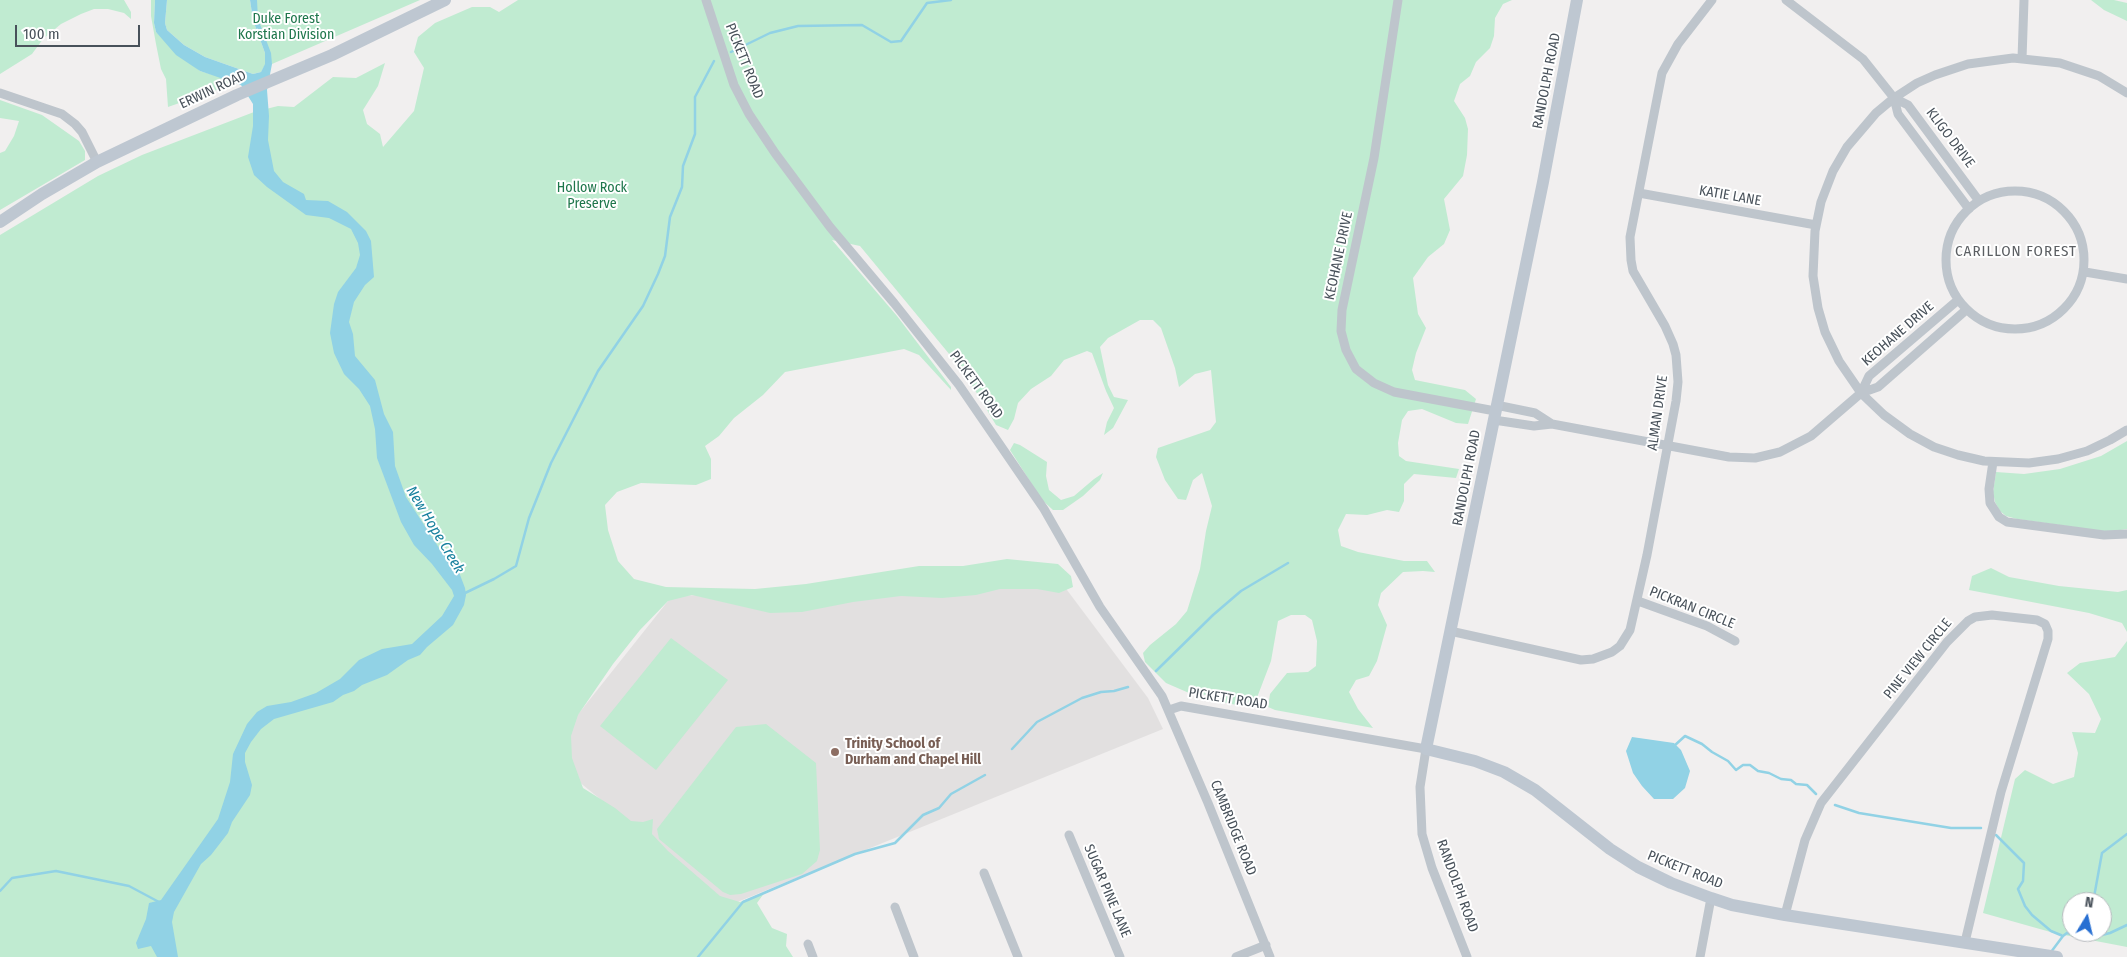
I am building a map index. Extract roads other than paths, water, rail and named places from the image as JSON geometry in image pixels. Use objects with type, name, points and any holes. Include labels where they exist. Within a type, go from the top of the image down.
[{"type":"street","name":"ERWIN ROAD","points":[[0,222],[42,194],[97,162],[237,95],[332,55],[445,0]]},
{"type":"street","name":"PICKETT ROAD","points":[[706,0],[731,77],[749,114],[775,153],[830,227],[894,303],[959,385],[1044,509],[1100,607],[1169,710],[1181,706],[1426,749],[1475,761],[1512,776],[1551,802],[1628,861],[1665,881],[1732,905],[2057,957]]},
{"type":"street","name":"KEOHANE DRIVE","points":[[1398,0],[1374,158],[1342,310],[1341,331],[1346,350],[1356,369],[1374,383],[1394,392],[1495,412],[1534,426],[1552,424],[1730,457],[1755,458],[1780,452],[1811,436],[1861,393],[1878,387],[1966,310]]},
{"type":"street","name":"RANDOLPH ROAD","points":[[1467,957],[1432,868],[1422,834],[1420,793],[1426,749],[1543,182],[1577,0]]},
{"type":"street","name":"ALMAN DRIVE","points":[[1450,631],[1566,658],[1593,659],[1612,652],[1620,646],[1630,630],[1638,601],[1668,445],[1676,401],[1678,371],[1676,355],[1669,335],[1636,275],[1630,260],[1630,237],[1662,73],[1673,51],[1712,0]]},
{"type":"street","name":"KLIGO DRIVE","points":[[1786,0],[1863,60],[1894,98],[1908,105],[1979,201]]},
{"type":"street","points":[[2022,59],[2024,0]]},
{"type":"street","points":[[2127,93],[2099,76],[2060,63],[2013,58],[1968,64],[1935,75],[1894,98],[1876,113],[1847,147],[1830,178],[1821,202],[1816,225],[1813,242],[1812,276],[1825,332],[1838,361],[1861,393],[1884,415],[1910,434],[1934,446],[1958,455],[1993,462],[2029,463],[2058,459],[2087,451],[2127,430]]},
{"type":"street","points":[[0,94],[62,114],[82,132],[97,162]]},
{"type":"street","name":"KLIGO DRIVE","points":[[1894,98],[1898,114],[1969,209]]},
{"type":"street","points":[[2014,191],[2032,193],[2051,200],[2062,208],[2073,220],[2082,237],[2086,256],[2084,272],[2071,301],[2057,314],[2038,325],[2020,330],[2005,329],[1984,323],[1966,310],[1958,300],[1949,280],[1946,260],[1950,237],[1960,218],[1979,201],[1995,194],[2014,191]]},
{"type":"street","name":"KATIE LANE","points":[[1639,193],[1816,225]]},
{"type":"street","points":[[2084,272],[2127,279]]},
{"type":"street","name":"KEOHANE DRIVE","points":[[1861,393],[1869,376],[1958,300]]},
{"type":"street","name":"KEOHANE DRIVE","points":[[1495,412],[1535,413],[1552,424]]},
{"type":"street","points":[[1993,462],[1989,489],[1990,503],[1999,517],[2007,522],[2104,535],[2127,534]]},
{"type":"street","name":"PICKRAN CIRCLE","points":[[1638,601],[1706,626],[1735,641]]},
{"type":"street","name":"PINE VIEW CIRCLE","points":[[1785,914],[1805,840],[1821,803],[1947,642],[1968,621],[1975,617],[1992,615],[2036,620],[2045,624],[2048,631],[2048,639],[2001,792],[1965,942]]},
{"type":"street","name":"CAMBRIDGE ROAD","points":[[1169,710],[1270,957]]},
{"type":"street","name":"SUGAR PINE LANE","points":[[1069,835],[1120,957]]},
{"type":"street","points":[[984,872],[1018,957]]},
{"type":"street","points":[[1700,957],[1711,898]]},
{"type":"street","points":[[895,908],[914,957]]},
{"type":"street","points":[[808,944],[813,957]]},
{"type":"street","points":[[1236,957],[1266,945]]},
{"type":"water","points":[[155,0],[167,0],[165,23],[167,30],[184,45],[205,57],[253,74],[261,72],[265,64],[265,53],[253,20],[250,0],[257,0],[258,19],[271,53],[272,64],[267,90],[268,140],[274,171],[283,182],[304,194],[306,200],[328,201],[347,212],[366,231],[371,241],[374,277],[365,285],[354,302],[349,322],[353,334],[355,356],[375,380],[384,414],[393,432],[395,466],[406,497],[441,551],[457,567],[466,595],[464,605],[453,625],[420,655],[408,660],[387,675],[362,685],[333,702],[274,719],[261,729],[245,753],[245,762],[252,785],[250,795],[232,822],[228,833],[211,855],[201,864],[174,912],[172,922],[178,957],[157,957],[151,946],[138,949],[136,943],[146,919],[149,903],[161,900],[218,819],[230,782],[233,754],[247,724],[257,712],[267,706],[291,702],[316,693],[340,679],[359,660],[382,649],[412,644],[442,616],[454,596],[452,590],[432,564],[414,545],[401,522],[377,458],[375,429],[370,406],[359,389],[344,374],[334,353],[330,333],[334,304],[338,292],[356,268],[360,255],[358,243],[351,229],[329,218],[306,215],[267,187],[254,175],[248,157],[253,126],[253,104],[241,85],[200,71],[176,55],[156,32],[154,23]]},
{"type":"water","points":[[1632,737],[1674,743],[1681,750],[1690,771],[1685,788],[1673,799],[1654,799],[1633,773],[1626,751]]},
{"type":"waterway","points":[[731,52],[770,33],[798,26],[862,25],[891,42],[901,41],[927,3],[951,0]]},
{"type":"waterway","points":[[463,594],[516,566],[529,518],[551,463],[598,371],[643,306],[665,256],[670,217],[682,187],[683,166],[695,134],[695,97],[714,61]]},
{"type":"waterway","points":[[1156,671],[1213,615],[1241,591],[1288,563]]},
{"type":"waterway","points":[[1012,749],[1037,722],[1082,698],[1128,687]]},
{"type":"waterway","points":[[1674,746],[1685,736],[1702,744],[1728,761],[1736,770],[1743,765],[1750,765],[1758,771],[1769,773],[1781,779],[1791,780],[1796,784],[1807,785],[1816,794]]},
{"type":"waterway","points":[[698,957],[743,902],[855,854],[895,843],[923,815],[939,808],[951,794],[985,775]]},
{"type":"waterway","points":[[1835,805],[1859,813],[1951,828],[1981,828]]},
{"type":"waterway","points":[[2095,892],[2102,853],[2127,834]]},
{"type":"waterway","points":[[1996,835],[2024,863],[2023,881],[2018,889],[2025,906],[2032,915],[2051,931],[2062,936]]},
{"type":"waterway","points":[[0,891],[12,878],[56,871],[129,886],[159,902]]},
{"type":"waterway","points":[[2112,932],[2127,925]]},
{"type":"waterway","points":[[2051,952],[2062,937]]},
{"type":"place","name":"Trinity School of Durham and Chapel Hill","points":[[835,752]]},
{"type":"district","name":"CARILLON FOREST","points":[[2016,252]]},
{"type":"park label","name":"Duke Forest Korstian Division","points":[[286,28]]},
{"type":"park label","name":"Hollow Rock Preserve","points":[[592,196]]},
{"type":"water label","name":"New Hope Creek","points":[[435,530]]}]
